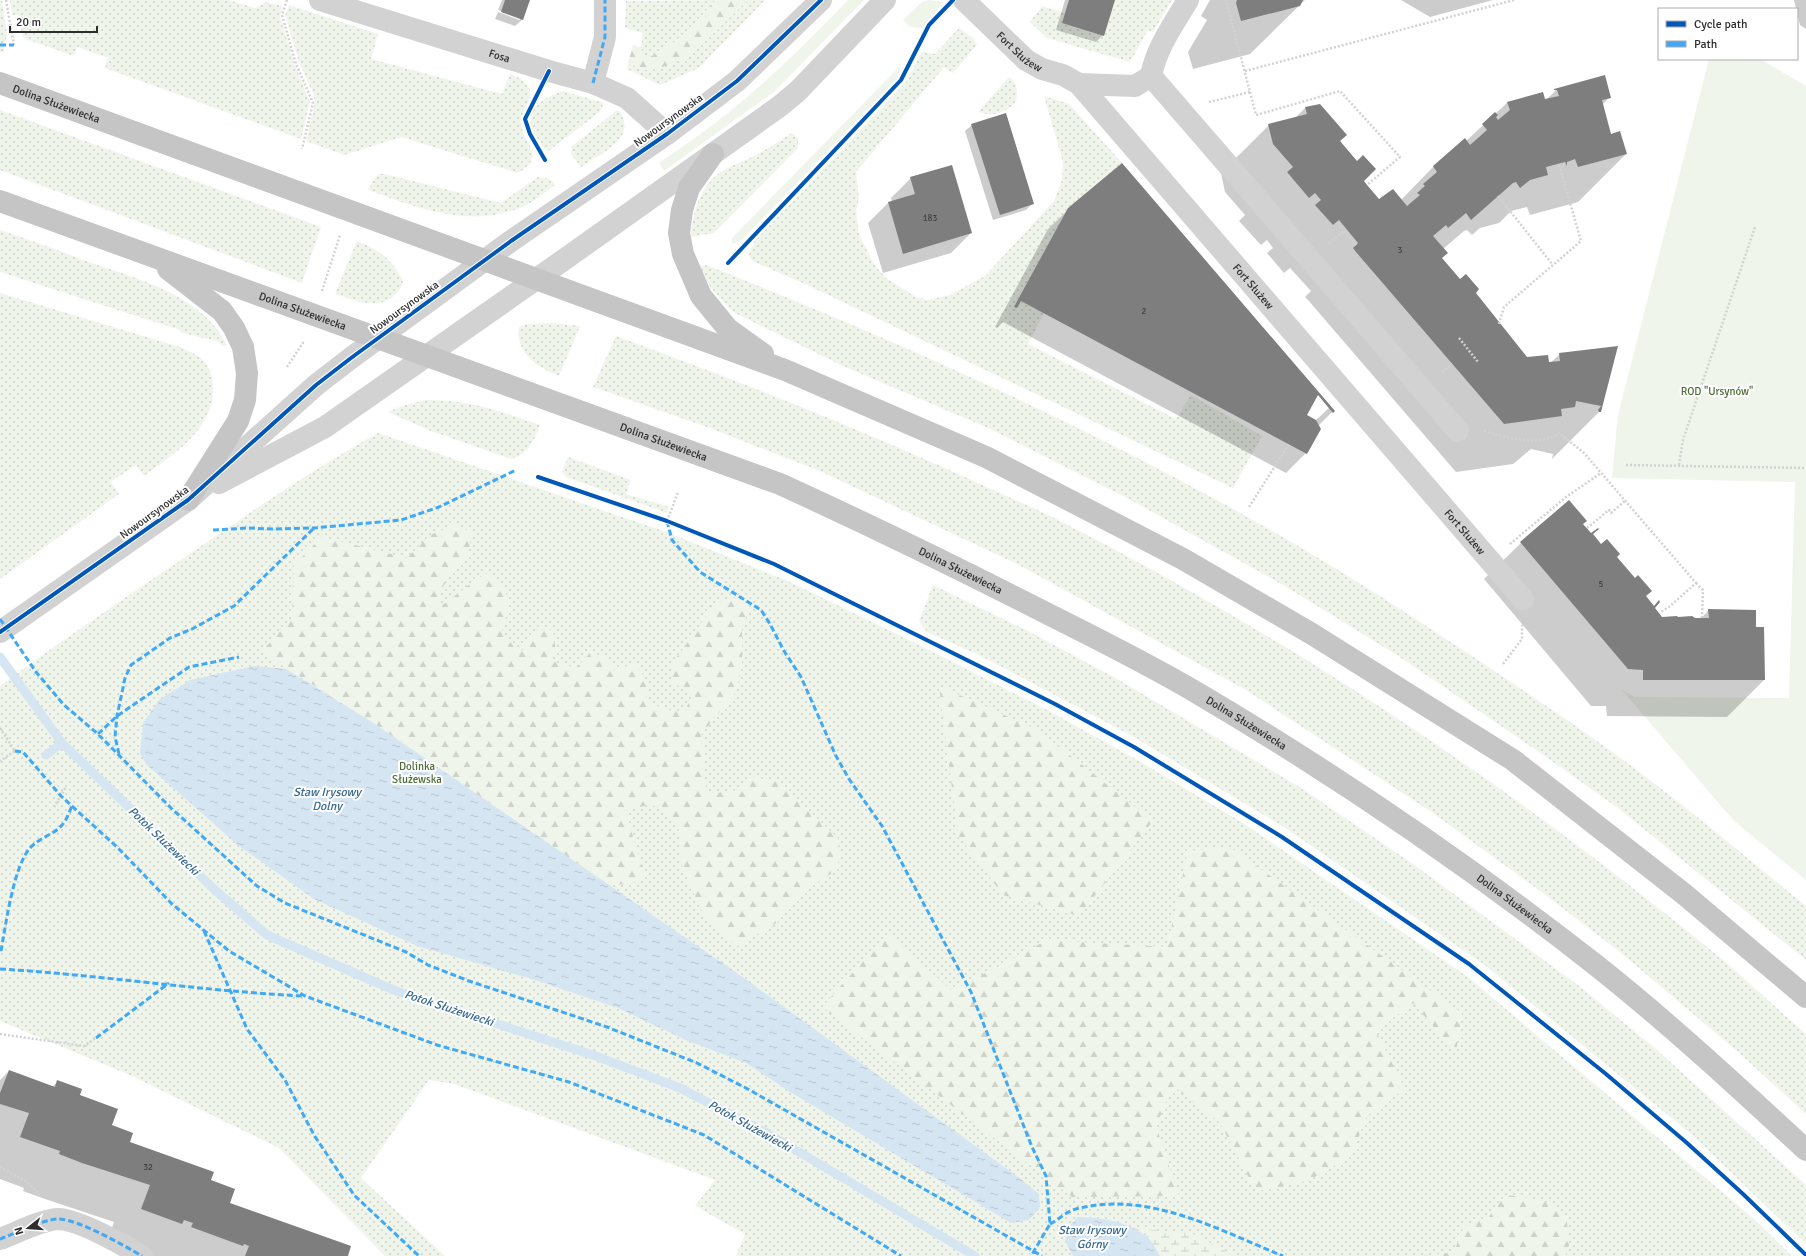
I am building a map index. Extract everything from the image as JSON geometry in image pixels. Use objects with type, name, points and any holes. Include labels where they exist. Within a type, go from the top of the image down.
[{"type":"main road","name":"Dolina Służewiecka","points":[[0,83],[486,259],[785,370],[992,460],[1182,559],[1312,634],[1513,760],[1684,894],[1806,998]]},
{"type":"main road","points":[[713,154],[689,188],[682,210],[679,233],[683,254],[701,296],[728,329],[785,370]]},
{"type":"main road","name":"Dolina Służewiecka","points":[[0,200],[780,484],[919,548],[1108,644],[1197,693],[1356,793],[1461,864],[1597,967],[1703,1054],[1806,1150]]},
{"type":"main road","points":[[151,256],[222,311],[234,328],[243,347],[247,385],[245,400],[238,421],[188,500]]},
{"type":"street","name":"Fosa","points":[[320,0],[549,71],[593,83],[627,98],[667,134]]},
{"type":"street","points":[[593,83],[605,37],[605,0]]},
{"type":"street","name":"Nowoursynowska","points":[[0,632],[188,500],[316,385],[378,338],[486,259],[667,134],[736,81],[821,0]]},
{"type":"street","name":"Nowoursynowska","points":[[188,500],[325,427],[537,279],[780,106],[798,91],[885,0]]},
{"type":"street","name":"Fort Służew","points":[[964,0],[1026,60],[1042,69],[1063,75],[1080,84],[1522,599]]},
{"type":"street","points":[[1080,84],[1135,86],[1151,76],[1154,62],[1161,47],[1188,0]]},
{"type":"street","points":[[1151,76],[1458,431]]},
{"type":"street","points":[[0,1240],[58,1219],[83,1225],[142,1256]]},
{"type":"path","points":[[6,0],[14,45]]},
{"type":"path","points":[[287,0],[282,15],[296,64],[313,103],[302,150]]},
{"type":"path","points":[[1226,0],[1256,115],[1340,91],[1400,158],[1367,185]]},
{"type":"path","points":[[1245,71],[1514,0]]},
{"type":"path","points":[[1208,102],[1250,92]]},
{"type":"path","points":[[1499,324],[1504,307],[1581,241],[1559,164]]},
{"type":"path","points":[[1498,196],[1553,266]]},
{"type":"path","points":[[1679,466],[1683,440],[1755,227]]},
{"type":"path","points":[[1328,244],[1344,230],[1356,245]]},
{"type":"path","points":[[322,291],[341,234]]},
{"type":"path","points":[[1458,338],[1478,362]]},
{"type":"path","points":[[287,367],[304,341]]},
{"type":"path","points":[[1479,427],[1502,436],[1535,440],[1553,437],[1559,433],[1584,453],[1703,590],[1702,618]]},
{"type":"path","points":[[1249,507],[1289,444]]},
{"type":"path","points":[[1626,464],[1806,468]]},
{"type":"path","points":[[1490,562],[1566,497],[1601,473]]},
{"type":"path","points":[[667,521],[678,492]]},
{"type":"path","points":[[1587,528],[1609,510],[1611,513],[1626,500]]},
{"type":"path","points":[[1659,613],[1669,607],[1696,583]]},
{"type":"path","points":[[1503,664],[1522,639],[1522,599]]},
{"type":"path","points":[[0,728],[15,750],[0,761]]},
{"type":"path","points":[[54,807],[66,787]]},
{"type":"path","points":[[0,1034],[84,1046],[96,1038]]},
{"type":"path","points":[[0,1167],[27,1182],[39,1193],[50,1222]]},
{"type":"green space","points":[[0,0],[2,0],[7,34],[3,53],[0,52]]},
{"type":"green space","points":[[10,0],[229,0],[255,8],[266,2],[282,6],[280,17],[297,71],[310,102],[301,139],[105,68],[108,58],[77,47],[74,56],[23,38],[18,15],[12,15]]},
{"type":"green space","points":[[716,0],[677,40],[668,47],[649,57],[642,55],[641,47],[643,33],[625,28],[626,1]]},
{"type":"green space","points":[[716,0],[748,0],[690,56],[660,68],[645,70],[628,63],[633,45],[641,47],[642,54],[649,57],[659,53],[685,33]]},
{"type":"green space","points":[[748,0],[765,0],[699,68],[660,85],[627,69],[628,63],[645,70],[690,56]]},
{"type":"green space","points":[[848,0],[864,0],[775,91],[664,171],[659,163],[694,139],[744,100],[790,58]]},
{"type":"green space","points":[[929,0],[944,2],[922,28],[910,27],[903,20],[922,2]]},
{"type":"green space","points":[[1115,0],[1172,0],[1153,32],[1148,30],[1130,62],[1047,38],[1030,22],[1042,6],[1065,13],[1062,23],[1103,36]]},
{"type":"green space","points":[[289,5],[378,34],[371,59],[502,94],[510,74],[518,77],[526,83],[530,90],[529,100],[521,123],[522,131],[532,149],[532,160],[518,173],[401,137],[344,155],[306,141],[315,103],[313,93],[299,62],[285,15]]},
{"type":"green space","points":[[959,28],[973,38],[977,45],[953,73],[944,67],[856,172],[859,199],[856,210],[859,234],[873,263],[886,278],[916,297],[928,300],[950,295],[985,276],[1054,201],[1062,180],[1063,162],[1044,96],[1069,104],[1122,163],[1068,208],[1015,307],[1017,308],[1021,301],[1044,313],[1028,344],[1176,419],[1191,395],[1262,436],[1233,488],[805,284],[752,261],[749,255],[754,242],[906,82],[922,52],[935,54]]},
{"type":"green space","name":"ROD \"Ursynów\"","points":[[1709,60],[1762,60],[1806,86],[1806,880],[1734,821],[1622,690],[1635,697],[1789,698],[1795,482],[1612,478],[1618,415]]},
{"type":"green space","points":[[899,67],[901,71],[896,80],[742,240],[733,244],[731,240],[734,236]]},
{"type":"green space","points":[[1009,77],[1014,82],[1017,89],[1017,97],[1014,104],[1002,112],[988,114],[979,112],[979,111]]},
{"type":"green space","points":[[563,91],[604,103],[600,112],[547,152],[532,128],[530,121],[531,114],[534,108],[544,99]]},
{"type":"green space","points":[[0,110],[321,227],[302,283],[0,170]]},
{"type":"green space","points":[[616,111],[619,111],[624,121],[624,129],[621,137],[607,151],[581,167],[571,154],[572,146]]},
{"type":"green space","points":[[792,133],[798,138],[798,148],[714,233],[691,237],[693,218],[699,199],[709,183],[724,170],[762,152]]},
{"type":"green space","points":[[379,174],[385,174],[501,203],[538,177],[550,179],[555,185],[535,200],[522,207],[503,213],[483,216],[464,216],[444,214],[425,209],[368,190],[374,179]]},
{"type":"green space","points":[[0,230],[128,275],[167,291],[202,313],[216,328],[227,345],[222,346],[219,342],[180,332],[180,330],[0,272]]},
{"type":"green space","points":[[357,241],[372,248],[390,261],[403,281],[398,292],[386,301],[379,303],[365,303],[335,294]]},
{"type":"green space","points":[[706,265],[935,361],[1085,431],[1231,508],[1327,563],[1375,593],[1493,670],[1632,766],[1806,906],[1806,960],[1618,808],[1397,655],[1283,585],[1129,499],[988,428],[843,366],[733,312],[711,288],[697,266]]},
{"type":"green space","points":[[0,293],[180,347],[203,360],[210,371],[213,386],[212,401],[208,415],[200,427],[179,449],[144,476],[136,465],[111,482],[119,494],[0,579]]},
{"type":"green space","points":[[552,323],[580,326],[559,376],[544,369],[530,359],[521,345],[519,337],[519,327],[526,324]]},
{"type":"green space","points":[[616,336],[843,424],[1050,516],[1148,568],[1235,617],[1404,722],[1566,837],[1645,898],[1723,960],[1806,1034],[1806,1114],[1737,1051],[1620,952],[1543,893],[1433,813],[1246,690],[1019,565],[820,471],[707,427],[593,387]]},
{"type":"green space","points":[[426,400],[442,400],[471,404],[540,425],[530,446],[522,454],[511,459],[431,431],[388,412],[402,406]]},
{"type":"green space","name":"Dolinka Służewska","points":[[378,433],[669,533],[790,582],[1051,712],[1139,761],[1243,823],[1468,977],[1754,1219],[1792,1256],[736,1256],[745,1234],[695,1206],[715,1180],[454,1084],[429,1080],[361,1178],[445,1256],[385,1256],[279,1148],[132,1076],[0,1021],[0,686],[93,620],[257,508]]},
{"type":"green space","points":[[568,457],[631,480],[626,494],[669,507],[667,513],[566,477],[562,472]]},
{"type":"green space","points":[[454,525],[472,532],[468,554],[457,566],[440,591],[440,607],[485,573],[505,585],[508,610],[502,631],[519,654],[537,629],[553,630],[556,652],[551,661],[576,668],[591,652],[611,660],[615,671],[634,663],[647,681],[648,700],[664,710],[685,711],[693,693],[673,683],[671,665],[701,624],[710,606],[732,597],[750,607],[742,629],[742,663],[736,692],[701,735],[706,757],[703,772],[709,794],[738,790],[752,777],[777,782],[838,838],[841,854],[835,871],[797,896],[778,922],[736,947],[703,913],[682,868],[678,823],[651,804],[625,811],[645,875],[630,885],[603,883],[375,724],[261,652],[292,619],[294,565],[322,537],[407,558],[430,535]]},
{"type":"green space","points":[[933,585],[1026,630],[1119,680],[1301,788],[1413,864],[1579,986],[1657,1050],[1806,1185],[1806,1244],[1691,1134],[1486,966],[1284,827],[1134,737],[981,656],[927,632],[919,621]]},
{"type":"green space","points":[[939,686],[1038,730],[1153,821],[1079,916],[1003,895],[958,835]]},
{"type":"green space","points":[[1230,847],[1462,1013],[1456,1052],[1413,1003],[1376,1031],[1405,1089],[1367,1116],[1351,1156],[1306,1182],[1256,1191],[1220,1123],[1173,1086],[1156,1126],[1179,1196],[1072,1197],[822,1007],[888,933],[952,991],[1047,940],[1167,947],[1188,851]]},
{"type":"green space","points":[[1505,1195],[1547,1202],[1561,1210],[1566,1219],[1569,1236],[1569,1246],[1565,1256],[1424,1256],[1454,1252],[1464,1226],[1488,1218]]},
{"type":"green space","points":[[1132,1228],[1191,1233],[1235,1256],[1160,1256],[1150,1240]]},
{"type":"water","name":"Staw Irysowy Dolny","points":[[254,666],[286,669],[375,724],[744,978],[1022,1180],[1039,1194],[1040,1208],[1029,1220],[1011,1223],[790,1092],[746,1063],[688,1041],[618,1008],[535,980],[417,946],[314,899],[239,846],[146,764],[140,753],[143,723],[159,700],[190,680]]},
{"type":"water","name":"Staw Irysowy Górny","points":[[1078,1217],[1107,1220],[1135,1229],[1150,1240],[1160,1256],[1073,1256],[1065,1241],[1070,1225]]},
{"type":"building","points":[[505,0],[530,0],[523,20],[501,12]]},
{"type":"building","points":[[1069,0],[1115,0],[1104,36],[1062,23]]},
{"type":"building","points":[[1237,0],[1303,0],[1300,6],[1241,21],[1236,3]]},
{"type":"building","points":[[1605,75],[1611,98],[1602,100],[1611,134],[1620,131],[1627,154],[1578,167],[1575,159],[1567,162],[1567,166],[1565,162],[1546,167],[1548,175],[1530,180],[1520,188],[1516,182],[1513,183],[1471,220],[1466,213],[1448,228],[1446,225],[1433,236],[1448,253],[1442,258],[1460,279],[1466,274],[1479,289],[1476,293],[1527,357],[1548,355],[1549,362],[1560,361],[1559,353],[1618,346],[1601,412],[1598,410],[1601,406],[1576,401],[1575,407],[1561,409],[1562,416],[1504,424],[1356,252],[1353,248],[1358,243],[1339,220],[1333,225],[1315,205],[1321,200],[1315,193],[1309,198],[1287,172],[1293,167],[1273,144],[1268,124],[1307,114],[1305,107],[1320,104],[1347,135],[1340,141],[1357,161],[1363,155],[1376,169],[1364,181],[1367,185],[1379,199],[1393,189],[1407,206],[1420,195],[1417,193],[1425,186],[1423,184],[1437,172],[1433,166],[1465,138],[1470,145],[1487,130],[1482,124],[1495,112],[1498,115],[1496,117],[1498,120],[1510,110],[1507,102],[1543,92],[1545,99],[1559,96],[1557,90],[1554,89]]},
{"type":"building","points":[[1006,113],[1034,204],[1000,215],[971,124]]},
{"type":"building","points":[[1122,163],[1335,411],[1333,413],[1318,395],[1307,415],[1316,420],[1321,429],[1307,454],[1021,301],[1017,308],[1014,307],[1068,208]]},
{"type":"building","points":[[952,165],[972,233],[903,254],[888,202],[915,194],[910,177]]},
{"type":"building","points":[[1569,500],[1587,521],[1583,524],[1591,533],[1598,528],[1599,529],[1593,534],[1601,544],[1607,539],[1620,554],[1617,557],[1635,578],[1638,575],[1652,591],[1646,596],[1654,606],[1659,600],[1660,602],[1655,608],[1662,617],[1692,616],[1695,618],[1709,618],[1708,609],[1756,610],[1756,627],[1764,627],[1765,680],[1643,680],[1643,670],[1628,669],[1520,542]]},
{"type":"building","points":[[9,1070],[55,1087],[57,1080],[82,1089],[80,1095],[118,1109],[112,1125],[133,1133],[130,1142],[214,1172],[211,1180],[235,1189],[230,1203],[351,1246],[348,1256],[245,1256],[249,1246],[244,1244],[243,1246],[191,1227],[193,1223],[184,1220],[182,1224],[141,1209],[150,1185],[82,1163],[59,1154],[60,1151],[20,1137],[29,1113],[0,1104],[0,1093]]},
{"type":"waterway","name":"Potok Służewiecki","points":[[0,657],[62,743],[215,890],[267,935],[396,991],[593,1055],[680,1088],[767,1133],[975,1256]]},
{"type":"waterway","points":[[46,755],[62,743]]},
{"type":"marked path","points":[[593,83],[605,37],[605,0]]},
{"type":"marked path","points":[[0,45],[14,45]]},
{"type":"marked path","points":[[213,530],[248,528],[314,528],[401,520],[439,507],[516,470]]},
{"type":"marked path","points":[[667,521],[672,540],[700,572],[761,610],[784,651],[801,677],[836,756],[849,779],[882,826],[971,992],[1032,1147],[1046,1176],[1050,1224],[1031,1256]]},
{"type":"marked path","points":[[119,754],[115,737],[117,716],[125,678],[131,665],[170,638],[192,629],[234,606],[314,528]]},
{"type":"marked path","points":[[0,619],[36,672],[64,705],[98,734],[171,808],[257,886],[285,903],[406,952],[428,965],[469,981],[607,1027],[697,1063],[746,1088],[1042,1256]]},
{"type":"marked path","points":[[98,734],[117,716],[189,667],[239,657]]},
{"type":"marked path","points":[[15,751],[23,752],[61,796],[118,848],[172,904],[229,951],[305,996],[437,1045],[569,1082],[704,1135],[901,1256]]},
{"type":"marked path","points":[[1,951],[11,897],[24,857],[34,844],[62,825],[72,806]]},
{"type":"marked path","points":[[204,931],[247,1029],[285,1080],[314,1135],[354,1195],[419,1256]]},
{"type":"marked path","points":[[0,969],[76,975],[227,991],[303,996]]},
{"type":"marked path","points":[[96,1038],[169,983]]},
{"type":"marked path","points":[[1050,1224],[1076,1209],[1103,1204],[1129,1205],[1156,1209],[1182,1216],[1234,1235],[1283,1256]]},
{"type":"marked path","points":[[0,1239],[36,1224],[58,1219],[67,1220],[89,1228],[142,1256]]},
{"type":"cycle path","points":[[0,632],[188,500],[316,385],[351,358],[511,241],[667,134],[737,81],[821,0]]},
{"type":"cycle path","points":[[728,263],[901,80],[929,25],[953,0]]},
{"type":"cycle path","points":[[545,160],[530,134],[525,119],[549,71]]},
{"type":"cycle path","points":[[538,477],[667,521],[774,564],[1055,704],[1134,747],[1282,837],[1469,964],[1606,1074],[1687,1143],[1743,1194],[1806,1255]]}]
